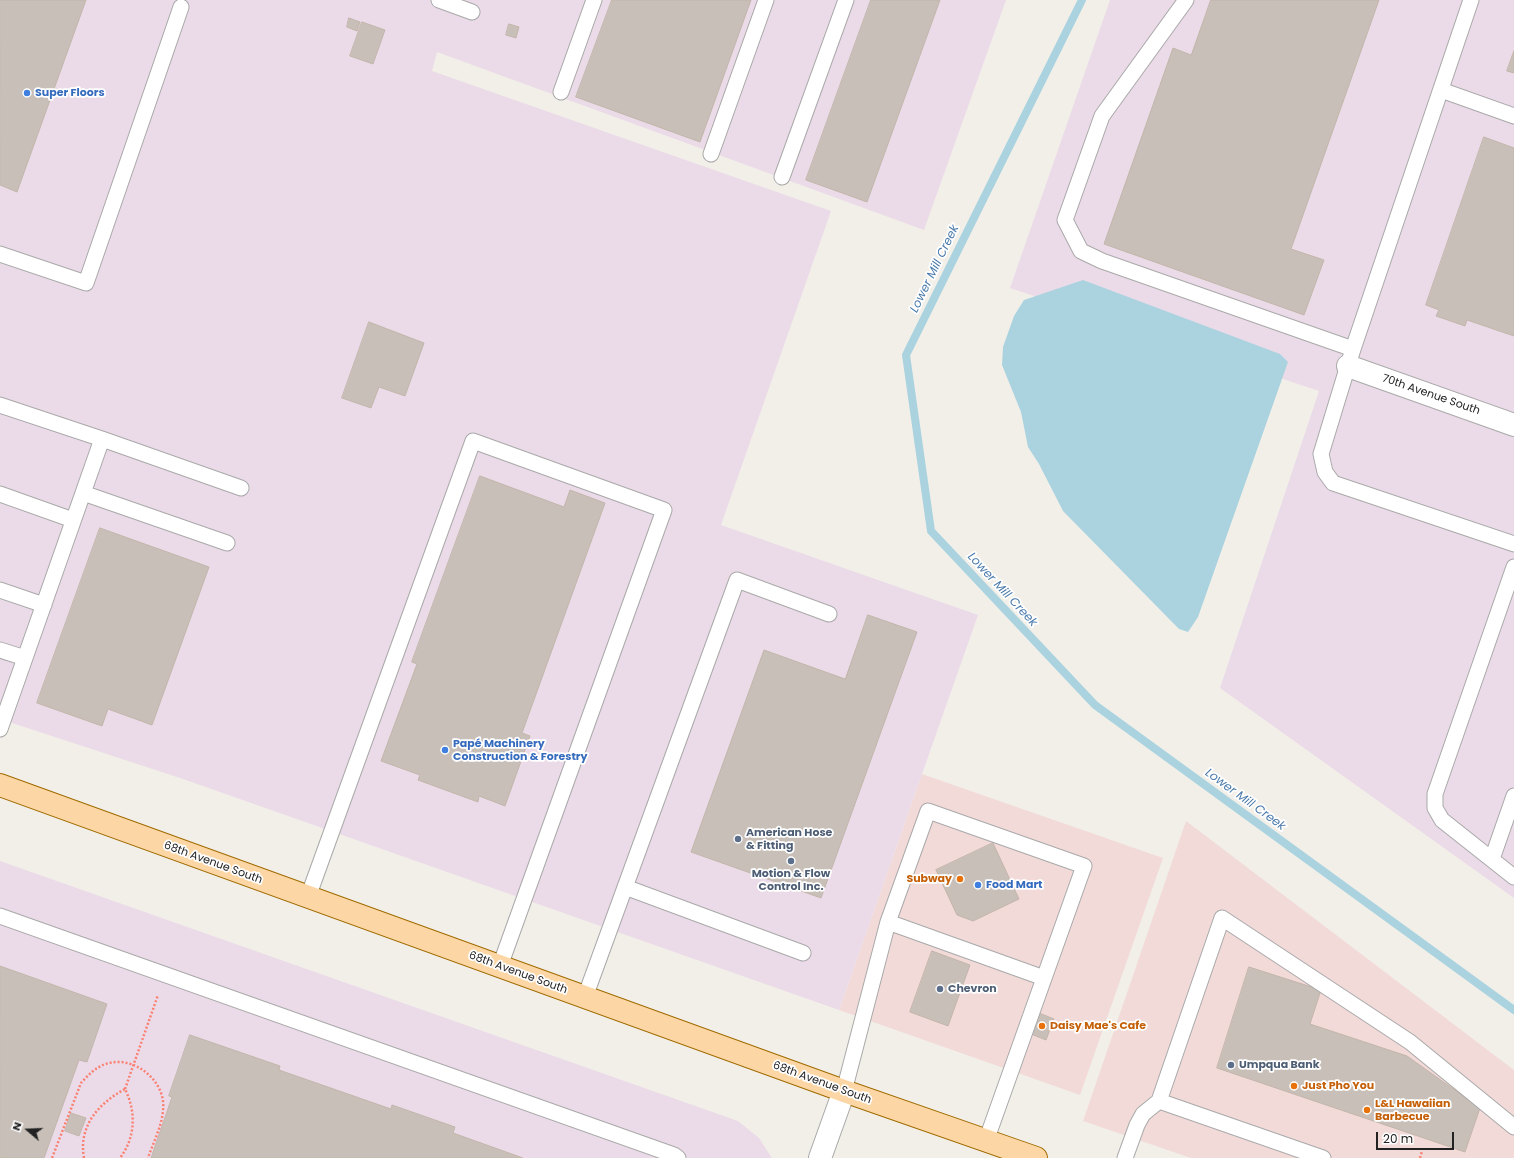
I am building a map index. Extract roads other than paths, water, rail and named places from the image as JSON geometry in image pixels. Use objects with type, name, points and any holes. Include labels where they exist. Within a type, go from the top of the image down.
[{"type":"main road","name":"68th Avenue South","points":[[0,785],[844,1091],[1036,1158]]},
{"type":"street","name":"70th Avenue South","points":[[1350,358],[1514,425]]},
{"type":"street","points":[[820,1158],[844,1091]]},
{"type":"lane","points":[[440,0],[472,12]]},
{"type":"lane","points":[[561,92],[594,0]]},
{"type":"lane","points":[[711,154],[766,0]]},
{"type":"lane","points":[[782,177],[846,0]]},
{"type":"lane","points":[[1186,0],[1102,116],[1065,220],[1081,251],[1102,261],[1350,358]]},
{"type":"lane","points":[[1471,0],[1350,358],[1321,454],[1325,472],[1333,483],[1514,544]]},
{"type":"lane","points":[[0,254],[86,283],[181,7]]},
{"type":"lane","points":[[1441,90],[1514,116]]},
{"type":"lane","points":[[0,405],[241,488]]},
{"type":"lane","points":[[0,729],[102,439]]},
{"type":"lane","points":[[308,897],[473,441],[664,510],[500,966]]},
{"type":"lane","points":[[83,493],[227,543]]},
{"type":"lane","points":[[0,494],[73,520]]},
{"type":"lane","points":[[1514,567],[1435,794],[1434,808],[1442,820],[1514,877]]},
{"type":"lane","points":[[585,997],[737,580],[829,614]]},
{"type":"lane","points":[[0,590],[44,605]]},
{"type":"lane","points":[[0,650],[25,658]]},
{"type":"lane","points":[[1492,859],[1514,796]]},
{"type":"lane","points":[[844,1091],[888,922],[928,811],[1084,866],[986,1141]]},
{"type":"lane","points":[[625,887],[803,952]]},
{"type":"lane","points":[[0,916],[666,1152],[678,1158]]},
{"type":"lane","points":[[1125,1158],[1137,1125],[1143,1114],[1159,1101],[1222,918],[1410,1042],[1514,1127]]},
{"type":"lane","points":[[888,922],[1044,978]]},
{"type":"lane","points":[[1159,1101],[1323,1158]]},
{"type":"water","points":[[1083,280],[1280,354],[1288,362],[1198,617],[1188,632],[1179,629],[1063,511],[1039,464],[1028,447],[1021,412],[1002,365],[1003,347],[1014,316],[1024,300]]},
{"type":"waterway","name":"Lower Mill Creek","points":[[1082,0],[906,355],[931,531],[1095,705],[1514,1010]]},
{"type":"place","name":"Super Floors","points":[[27,93]]},
{"type":"place","name":"Papé Machinery Construction & Forestry","points":[[445,750]]},
{"type":"place","name":"American Hose & Fitting","points":[[738,839]]},
{"type":"place","name":"Motion & Flow Control Inc.","points":[[791,861]]},
{"type":"place","name":"Subway","points":[[960,879]]},
{"type":"place","name":"Food Mart","points":[[978,885]]},
{"type":"place","name":"Chevron","points":[[940,989]]},
{"type":"place","name":"Daisy Mae's Cafe","points":[[1042,1026]]},
{"type":"place","name":"Umpqua Bank","points":[[1231,1065]]},
{"type":"place","name":"Just Pho You","points":[[1294,1086]]},
{"type":"place","name":"L&L Hawaiian Barbecue","points":[[1367,1110]]}]
